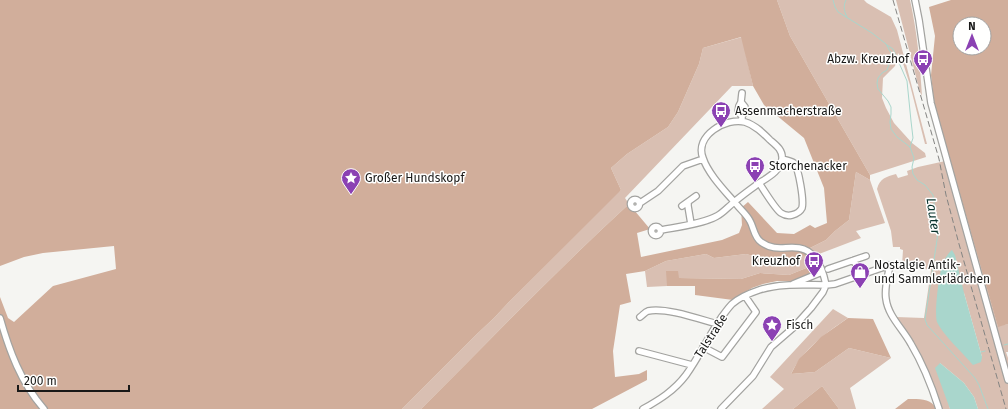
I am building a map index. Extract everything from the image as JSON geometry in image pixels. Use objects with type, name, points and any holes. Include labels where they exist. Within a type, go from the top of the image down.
[{"type":"street","points":[[915,0],[931,103],[936,124],[1008,380]]},
{"type":"street","points":[[661,230],[701,222],[718,216],[734,202],[776,171],[780,165],[782,159],[778,147],[752,125],[742,119],[738,112],[742,93]]},
{"type":"street","points":[[721,409],[753,376],[771,347],[790,331],[811,308],[823,292],[826,285],[816,258],[812,253],[800,248],[776,248],[767,246],[759,241],[750,221],[719,185],[703,159],[701,148],[705,138],[712,131],[723,124],[742,119]]},
{"type":"street","points":[[640,203],[658,191],[683,166],[703,159]]},
{"type":"street","points":[[759,183],[779,212],[787,216],[796,214],[800,211],[802,206],[802,198],[796,167],[793,163],[782,159]]},
{"type":"street","points":[[682,206],[696,196]]},
{"type":"street","points":[[688,202],[691,224]]},
{"type":"street","points":[[828,269],[866,256]]},
{"type":"street","points":[[854,260],[860,276]]},
{"type":"street","name":"Talstraße","points":[[643,409],[666,396],[678,385],[686,375],[717,324],[732,304],[745,296],[758,290],[770,287],[835,284],[890,265],[886,291],[887,303],[893,317],[912,344],[926,374],[939,409]]},
{"type":"street","name":"Talstraße","points":[[791,285],[822,272]]},
{"type":"street","points":[[703,347],[722,357],[756,312],[745,296]]},
{"type":"street","points":[[640,317],[647,311],[666,311],[717,324]]},
{"type":"street","points":[[0,318],[15,362],[28,387],[44,409]]},
{"type":"street","points":[[639,351],[692,365]]},
{"type":"shaded area","points":[[0,0],[777,0],[790,36],[870,175],[870,180],[856,172],[849,220],[826,240],[810,248],[806,255],[775,262],[746,254],[714,258],[706,254],[666,261],[645,271],[626,274],[631,302],[620,305],[613,351],[615,377],[639,374],[647,370],[647,380],[592,409],[421,409],[550,279],[629,204],[650,229],[637,233],[641,257],[722,240],[739,233],[742,225],[741,208],[748,202],[777,233],[794,234],[810,225],[815,228],[827,223],[824,188],[804,138],[764,105],[753,86],[741,37],[703,48],[699,64],[678,112],[668,127],[627,154],[611,168],[621,190],[402,409],[0,409],[0,297],[8,318],[14,322],[53,286],[116,269],[114,246],[43,253],[24,257],[0,266]]},
{"type":"shaded area","points":[[777,0],[864,0],[891,17],[897,30],[927,144],[925,144],[910,85],[901,57],[898,53],[895,66],[883,78],[882,98],[894,123],[912,143],[925,153],[926,157],[870,175],[790,36]]},
{"type":"shaded area","points":[[896,0],[910,0],[918,47],[922,96],[920,92]]},
{"type":"shaded area","points":[[951,0],[1008,0],[1008,324],[998,327],[934,102],[931,75],[935,36],[929,7]]},
{"type":"shaded area","points":[[742,37],[753,86],[732,86],[625,198],[629,204],[550,279],[421,409],[402,409],[621,190],[611,168],[627,154],[668,127],[678,112],[699,64],[703,48]]},
{"type":"shaded area","points":[[950,160],[998,326],[1008,324],[1008,352],[1006,352],[1008,358],[1008,409],[978,409],[974,397],[964,383],[940,363],[950,409],[940,409],[922,358],[911,338],[896,317],[924,318],[931,270],[902,265],[903,250],[900,249],[900,247],[893,247],[891,231],[877,189],[880,182],[884,178],[896,174],[898,178],[908,175],[907,171]],"holes":[[[939,283],[964,293],[982,357]]]},
{"type":"shaded area","points":[[856,172],[870,180],[885,223],[856,231],[861,238],[819,254],[816,264],[789,275],[760,273],[741,279],[678,278],[678,271],[667,271],[667,286],[647,287],[645,271],[666,261],[706,254],[714,258],[746,254],[775,262],[826,240],[849,220]]},
{"type":"shaded area","points":[[952,250],[955,255],[982,357],[981,362],[973,365],[948,338],[937,322],[936,318],[937,293],[940,275],[943,263]]},
{"type":"shaded area","points":[[816,264],[819,270],[792,281],[777,281],[763,284],[752,288],[733,300],[695,295],[695,286],[667,286],[666,271],[678,271],[679,278],[741,279],[760,273],[789,275]]},
{"type":"shaded area","points":[[833,309],[848,318],[816,342],[802,357],[791,374],[815,372],[849,348],[891,358],[850,388],[856,409],[839,409],[822,386],[793,409],[762,409],[784,389],[770,377]]},
{"type":"shaded area","points":[[848,318],[873,319],[891,358],[849,348],[815,372],[791,374],[799,359],[821,337]]},
{"type":"shaded area","points":[[940,363],[964,383],[974,397],[978,409],[950,409],[935,368]]},
{"type":"shaded area","points":[[822,386],[839,409],[793,409]]},
{"type":"shaded area","points":[[908,399],[928,401],[934,405],[936,409],[895,409]]},
{"type":"waterway","name":"Lauter","points":[[833,0],[838,12],[872,33],[886,44],[891,53],[891,59],[887,70],[878,78],[878,89],[891,107],[891,129],[897,137],[910,147],[914,158],[912,167],[913,174],[917,180],[925,185],[933,195],[935,210],[933,218],[938,230],[925,319],[927,325],[975,378],[988,409]]},
{"type":"waterway","name":"Lauter","points":[[846,0],[844,8],[847,17]]},
{"type":"waterway","points":[[887,45],[893,49],[907,81],[913,138],[910,147]]},
{"type":"waterway","points":[[1004,345],[1008,344]]},
{"type":"waterway","points":[[981,352],[985,351]]},
{"type":"railway","points":[[893,0],[939,159],[946,195],[959,244],[1006,409]]},
{"type":"place","name":"Abzw. Kreuzhof","points":[[923,76]]},
{"type":"place","name":"Assenmacherstraße","points":[[721,128]]},
{"type":"place","name":"Storchenacker","points":[[755,183]]},
{"type":"place","name":"Großer Hundskopf","points":[[351,195]]},
{"type":"place","name":"Kreuzhof","points":[[814,278]]},
{"type":"place","name":"Nostalgie Antik- und Sammlerlädchen","points":[[860,289]]},
{"type":"place","name":"Fisch","points":[[772,342]]}]
